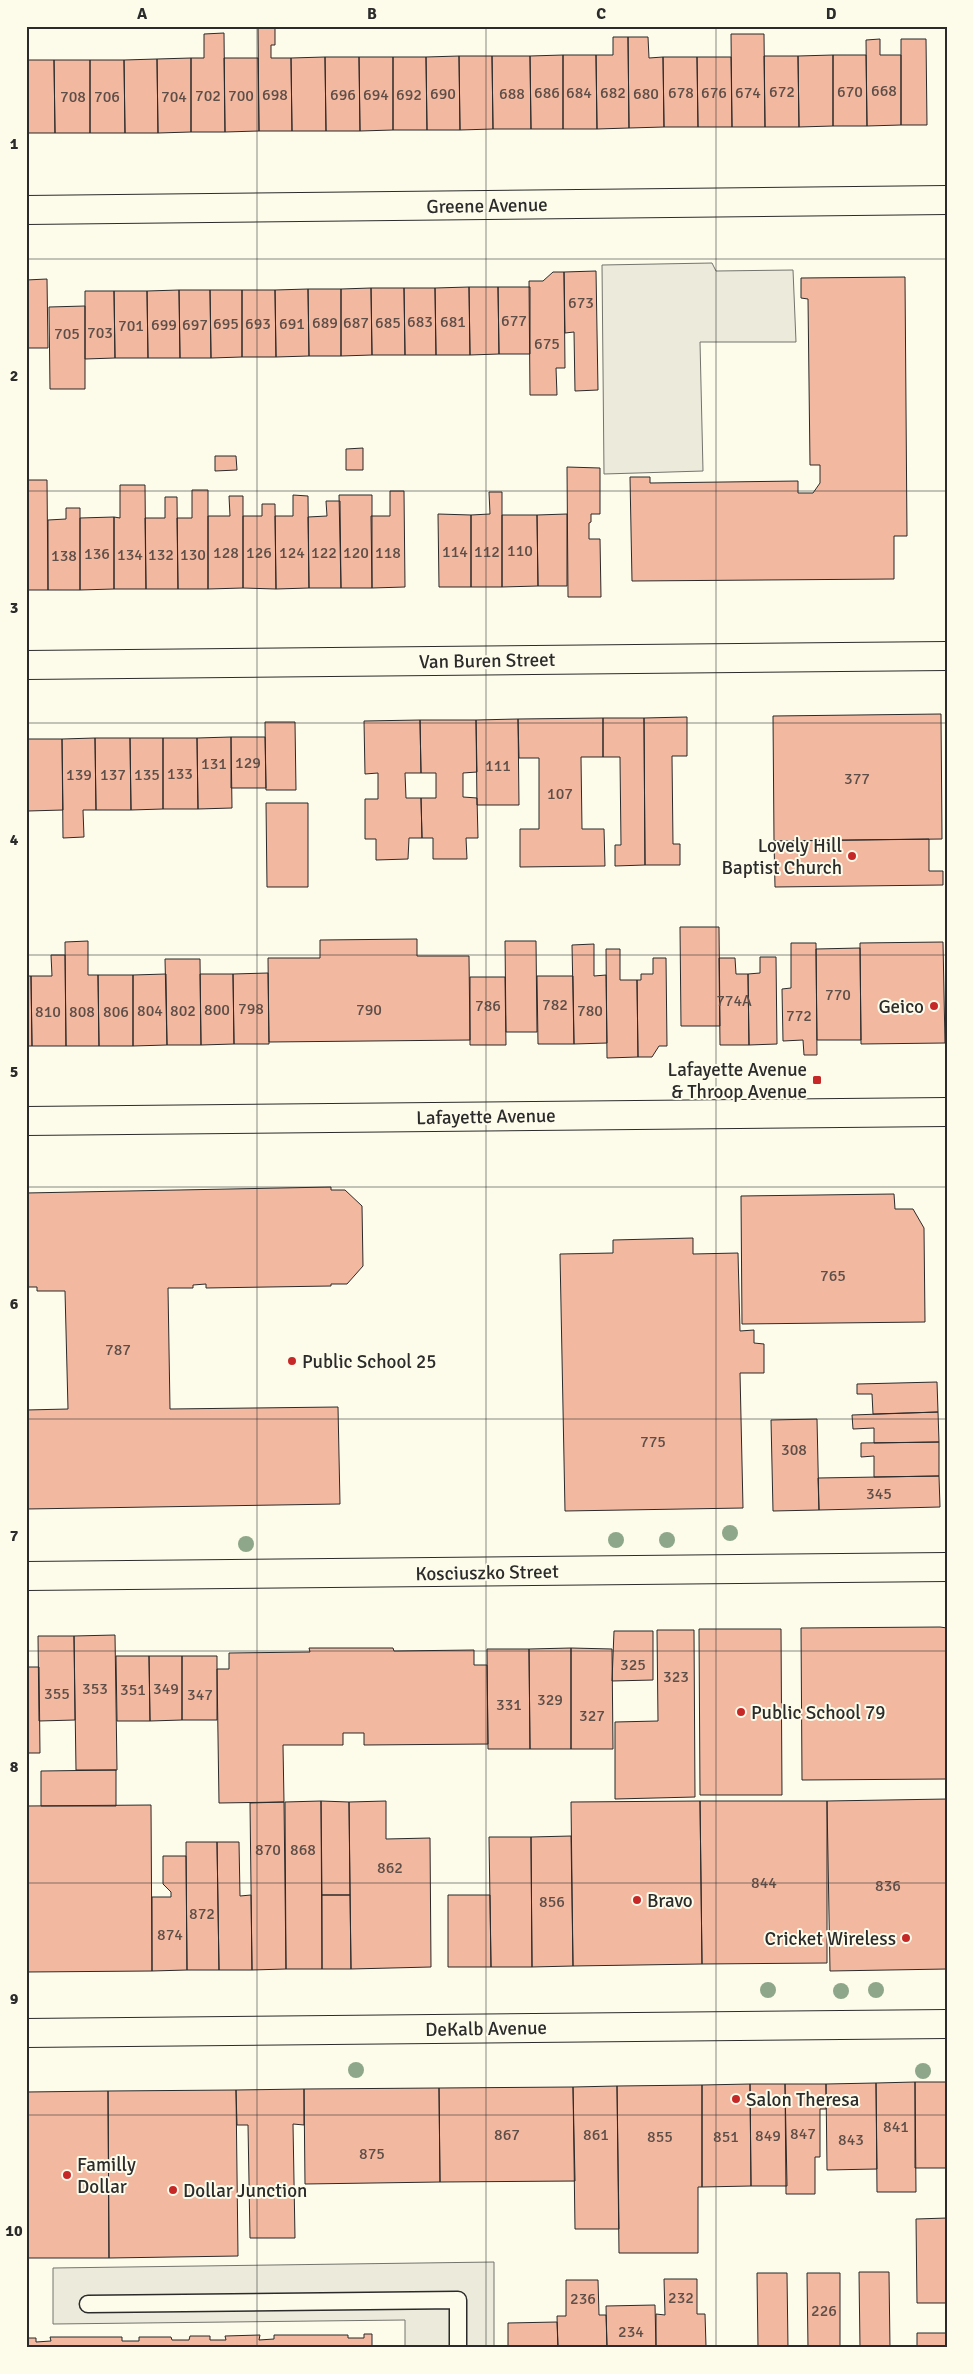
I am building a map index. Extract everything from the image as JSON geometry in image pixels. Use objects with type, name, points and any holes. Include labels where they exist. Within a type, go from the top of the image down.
[{"type":"street","name":"Greene Avenue","points":[[26,210],[947,200]]},
{"type":"street","name":"Van Buren Street","points":[[26,665],[947,656]]},
{"type":"street","name":"Lafayette Avenue","points":[[26,1121],[947,1112]]},
{"type":"street","name":"Kosciuszko Street","points":[[26,1576],[947,1567]]},
{"type":"street","name":"DeKalb Avenue","points":[[26,2033],[947,2024]]},
{"type":"lane","points":[[88,2304],[458,2300],[458,2348]]},
{"type":"shaded area","points":[[712,263],[716,271],[793,270],[796,342],[700,342],[703,471],[604,474],[602,265]]},
{"type":"shaded area","points":[[494,2262],[494,2348],[405,2348],[405,2320],[53,2324],[53,2268]]},
{"type":"building","points":[[258,26],[275,26],[275,45],[271,45],[271,58],[291,58],[292,131],[259,131]]},
{"type":"building","points":[[224,33],[225,132],[191,132],[191,58],[204,58],[204,34]]},
{"type":"building","points":[[731,34],[764,34],[765,127],[732,127]]},
{"type":"building","points":[[613,37],[628,37],[629,128],[597,129],[596,55],[613,55]]},
{"type":"building","points":[[628,37],[648,37],[649,58],[663,57],[664,127],[629,128]]},
{"type":"building","points":[[880,39],[880,55],[901,55],[901,125],[867,126],[866,40]]},
{"type":"building","points":[[901,39],[926,39],[927,125],[901,125]]},
{"type":"building","points":[[563,55],[596,55],[597,129],[563,129]]},
{"type":"building","points":[[563,55],[563,129],[531,129],[530,56]]},
{"type":"building","points":[[833,55],[866,55],[867,126],[833,126]]},
{"type":"building","points":[[833,55],[833,126],[799,127],[798,56]]},
{"type":"building","points":[[459,56],[492,56],[493,129],[460,130]]},
{"type":"building","points":[[459,56],[460,130],[427,130],[426,57]]},
{"type":"building","points":[[492,56],[530,56],[531,129],[493,129]]},
{"type":"building","points":[[764,56],[798,56],[799,127],[765,127]]},
{"type":"building","points":[[325,57],[359,57],[360,131],[326,131]]},
{"type":"building","points":[[325,57],[326,131],[292,131],[291,58]]},
{"type":"building","points":[[359,57],[393,57],[393,130],[360,131]]},
{"type":"building","points":[[393,57],[426,57],[427,130],[393,130]]},
{"type":"building","points":[[663,57],[697,57],[698,127],[664,127]]},
{"type":"building","points":[[697,57],[731,57],[732,127],[698,127]]},
{"type":"building","points":[[191,58],[191,132],[158,133],[157,59]]},
{"type":"building","points":[[224,58],[258,58],[259,131],[225,132]]},
{"type":"building","points":[[157,59],[158,133],[125,133],[124,60]]},
{"type":"building","points":[[26,60],[54,60],[55,133],[26,133]]},
{"type":"building","points":[[54,60],[90,60],[90,133],[55,133]]},
{"type":"building","points":[[90,60],[124,60],[125,133],[90,133]]},
{"type":"building","points":[[596,271],[598,390],[575,391],[574,332],[565,333],[564,272]]},
{"type":"building","points":[[553,272],[564,272],[565,368],[556,368],[557,395],[530,395],[529,281],[543,281]]},
{"type":"building","points":[[905,277],[907,536],[894,536],[894,579],[632,581],[630,477],[650,477],[650,483],[798,481],[798,493],[813,493],[820,483],[820,465],[810,465],[808,299],[801,298],[801,278]]},
{"type":"building","points":[[47,279],[48,348],[26,348],[26,280]]},
{"type":"building","points":[[469,287],[498,287],[499,354],[470,355]]},
{"type":"building","points":[[469,287],[470,355],[436,355],[435,288]]},
{"type":"building","points":[[498,287],[530,287],[530,354],[499,354]]},
{"type":"building","points":[[371,288],[404,288],[405,355],[372,355]]},
{"type":"building","points":[[371,288],[372,355],[341,356],[341,289]]},
{"type":"building","points":[[404,288],[435,288],[436,355],[405,355]]},
{"type":"building","points":[[308,289],[341,289],[341,356],[309,356]]},
{"type":"building","points":[[308,289],[309,356],[276,357],[275,290]]},
{"type":"building","points":[[179,290],[210,290],[211,358],[180,358]]},
{"type":"building","points":[[179,290],[180,358],[148,358],[147,291]]},
{"type":"building","points":[[210,290],[242,290],[242,357],[211,358]]},
{"type":"building","points":[[242,290],[275,290],[276,357],[242,357]]},
{"type":"building","points":[[85,291],[114,291],[115,358],[85,359]]},
{"type":"building","points":[[114,291],[147,291],[148,358],[115,358]]},
{"type":"building","points":[[85,306],[85,389],[50,389],[49,307]]},
{"type":"building","points":[[363,448],[363,470],[346,470],[346,449]]},
{"type":"building","points":[[215,456],[236,456],[237,470],[215,471]]},
{"type":"building","points":[[567,467],[600,468],[600,514],[591,514],[589,539],[600,539],[601,597],[568,597]]},
{"type":"building","points":[[26,480],[47,480],[48,590],[26,590]]},
{"type":"building","points":[[120,485],[145,485],[146,589],[114,589],[114,517],[120,518]]},
{"type":"building","points":[[192,490],[208,490],[208,589],[178,589],[177,518],[192,518]]},
{"type":"building","points":[[390,491],[404,491],[405,587],[372,588],[371,516],[390,516]]},
{"type":"building","points":[[489,492],[502,492],[502,587],[471,587],[471,515],[490,514]]},
{"type":"building","points":[[293,495],[308,496],[309,588],[276,589],[275,516],[293,516]]},
{"type":"building","points":[[339,495],[372,495],[372,588],[341,588]]},
{"type":"building","points":[[229,496],[243,496],[243,588],[208,589],[208,516],[230,516]]},
{"type":"building","points":[[165,497],[177,497],[178,589],[146,589],[145,518],[165,518]]},
{"type":"building","points":[[326,501],[340,501],[341,588],[309,588],[308,517],[327,516]]},
{"type":"building","points":[[262,504],[275,504],[276,589],[243,588],[243,516],[262,516]]},
{"type":"building","points":[[66,508],[80,508],[80,590],[48,590],[48,520],[66,519]]},
{"type":"building","points":[[438,514],[471,515],[471,587],[439,587]]},
{"type":"building","points":[[567,514],[567,586],[538,586],[537,515]]},
{"type":"building","points":[[502,515],[537,515],[538,586],[502,587]]},
{"type":"building","points":[[114,517],[114,589],[80,590],[80,518]]},
{"type":"building","points":[[941,714],[942,839],[774,841],[773,716]]},
{"type":"building","points":[[687,717],[687,756],[672,756],[673,844],[680,844],[680,865],[645,865],[644,718]]},
{"type":"building","points":[[603,718],[644,718],[645,865],[615,866],[615,845],[621,845],[620,757],[603,757]]},
{"type":"building","points":[[603,718],[603,757],[581,757],[582,829],[604,829],[605,866],[520,867],[520,829],[539,829],[539,758],[519,758],[518,719]]},
{"type":"building","points":[[518,719],[519,805],[477,805],[476,720]]},
{"type":"building","points":[[420,720],[476,720],[477,772],[463,773],[463,797],[477,798],[478,838],[466,838],[467,859],[433,859],[433,838],[422,838],[421,798],[436,798],[436,773],[421,773]]},
{"type":"building","points":[[420,720],[421,773],[405,773],[406,798],[421,798],[422,838],[409,838],[408,859],[376,860],[376,839],[365,839],[365,799],[378,799],[378,773],[365,774],[364,721]]},
{"type":"building","points":[[265,722],[295,722],[296,790],[266,790]]},
{"type":"building","points":[[231,737],[265,737],[266,788],[231,788]]},
{"type":"building","points":[[231,737],[232,808],[198,809],[197,738]]},
{"type":"building","points":[[95,738],[130,738],[131,810],[96,810]]},
{"type":"building","points":[[95,738],[96,810],[83,810],[84,837],[63,838],[62,739]]},
{"type":"building","points":[[130,738],[163,738],[163,809],[131,810]]},
{"type":"building","points":[[163,738],[197,738],[198,809],[163,809]]},
{"type":"building","points":[[26,739],[28,739],[28,811],[26,811]]},
{"type":"building","points":[[28,739],[62,739],[63,810],[28,811]]},
{"type":"building","points":[[266,803],[308,803],[308,887],[267,887]]},
{"type":"building","name":"Lovely Hill Baptist Church","points":[[929,839],[929,871],[943,871],[943,885],[775,887],[774,841]]},
{"type":"building","points":[[680,927],[719,927],[720,1026],[681,1026]]},
{"type":"building","points":[[417,939],[417,956],[469,956],[470,1040],[269,1042],[268,958],[320,958],[320,940]]},
{"type":"building","points":[[88,941],[88,975],[98,975],[99,1046],[66,1046],[65,942]]},
{"type":"building","points":[[505,941],[536,941],[537,1032],[506,1032]]},
{"type":"building","points":[[943,942],[945,1043],[861,1044],[860,943]]},
{"type":"building","points":[[791,943],[816,943],[817,1055],[804,1055],[803,1040],[783,1041],[782,989],[791,988]]},
{"type":"building","points":[[594,944],[594,976],[606,975],[607,1043],[574,1044],[572,945]]},
{"type":"building","points":[[860,948],[861,1040],[817,1040],[816,949]]},
{"type":"building","points":[[606,949],[620,949],[620,980],[637,980],[638,1057],[607,1058]]},
{"type":"building","points":[[51,955],[65,955],[66,1046],[32,1046],[31,976],[52,976]]},
{"type":"building","points":[[760,957],[776,957],[777,1044],[749,1045],[748,974],[760,973]]},
{"type":"building","points":[[653,958],[666,958],[667,1046],[659,1046],[652,1057],[638,1057],[637,980],[641,980],[641,974],[653,974]]},
{"type":"building","points":[[719,958],[735,958],[736,974],[748,974],[749,1045],[720,1045]]},
{"type":"building","points":[[165,959],[200,959],[201,1045],[167,1045]]},
{"type":"building","points":[[268,973],[269,1044],[234,1044],[233,974]]},
{"type":"building","points":[[166,974],[167,1045],[133,1046],[133,975]]},
{"type":"building","points":[[200,974],[233,974],[234,1044],[201,1045]]},
{"type":"building","points":[[98,975],[133,975],[133,1046],[99,1046]]},
{"type":"building","points":[[26,976],[31,976],[32,1046],[26,1046]]},
{"type":"building","points":[[537,976],[573,976],[574,1044],[538,1044]]},
{"type":"building","points":[[470,977],[505,977],[506,1045],[470,1045]]},
{"type":"building","points":[[331,1187],[331,1190],[345,1190],[362,1206],[363,1266],[347,1284],[331,1284],[331,1286],[206,1288],[206,1284],[193,1285],[193,1288],[168,1288],[170,1409],[338,1407],[340,1504],[26,1509],[26,1410],[68,1409],[65,1291],[37,1291],[37,1287],[26,1287],[26,1193]]},
{"type":"building","points":[[894,1194],[895,1209],[913,1209],[924,1228],[925,1322],[742,1324],[741,1196]]},
{"type":"building","points":[[693,1238],[693,1254],[738,1253],[740,1331],[754,1330],[754,1343],[764,1344],[764,1373],[740,1373],[743,1508],[565,1511],[560,1254],[613,1253],[613,1240]]},
{"type":"building","points":[[937,1382],[938,1412],[873,1414],[872,1394],[857,1394],[857,1384]]},
{"type":"building","points":[[938,1412],[939,1442],[874,1443],[874,1428],[853,1429],[852,1415]]},
{"type":"building","points":[[817,1419],[819,1510],[773,1511],[771,1420]]},
{"type":"building","points":[[939,1442],[939,1476],[874,1477],[874,1456],[861,1457],[861,1443]]},
{"type":"building","points":[[939,1476],[940,1507],[819,1510],[818,1478]]},
{"type":"building","points":[[801,1628],[947,1628],[947,1779],[802,1780]]},
{"type":"building","name":"Public School 79","points":[[699,1629],[781,1629],[782,1795],[700,1795]]},
{"type":"building","points":[[657,1630],[694,1630],[695,1797],[615,1799],[615,1722],[658,1721]]},
{"type":"building","points":[[614,1631],[653,1631],[653,1680],[612,1681]]},
{"type":"building","points":[[115,1635],[117,1770],[76,1770],[74,1636]]},
{"type":"building","points":[[38,1636],[74,1636],[75,1720],[39,1721]]},
{"type":"building","points":[[309,1648],[393,1648],[394,1651],[474,1650],[474,1665],[487,1665],[488,1744],[364,1745],[364,1733],[343,1733],[343,1745],[283,1745],[284,1802],[219,1803],[217,1669],[229,1669],[229,1653],[310,1652]]},
{"type":"building","points":[[571,1648],[612,1649],[613,1749],[571,1749]]},
{"type":"building","points":[[571,1648],[571,1749],[530,1749],[529,1649]]},
{"type":"building","points":[[487,1649],[529,1649],[530,1749],[488,1749]]},
{"type":"building","points":[[116,1656],[149,1656],[150,1721],[117,1721]]},
{"type":"building","points":[[149,1656],[182,1656],[182,1720],[150,1721]]},
{"type":"building","points":[[182,1656],[217,1656],[217,1720],[182,1720]]},
{"type":"building","points":[[26,1667],[39,1667],[40,1753],[26,1753]]},
{"type":"building","points":[[116,1770],[116,1806],[41,1806],[41,1771]]},
{"type":"building","points":[[947,1799],[947,1969],[830,1971],[827,1801]]},
{"type":"building","points":[[321,1801],[322,1969],[286,1969],[285,1802]]},
{"type":"building","points":[[321,1801],[349,1802],[350,1895],[322,1895]]},
{"type":"building","points":[[386,1801],[386,1839],[430,1838],[431,1967],[351,1969],[349,1802]]},
{"type":"building","points":[[700,1801],[827,1801],[827,1963],[702,1964]]},
{"type":"building","name":"Bravo","points":[[700,1801],[702,1964],[573,1966],[571,1802]]},
{"type":"building","points":[[284,1802],[286,1969],[252,1970],[250,1803]]},
{"type":"building","points":[[151,1805],[152,1971],[26,1972],[26,1806]]},
{"type":"building","points":[[571,1836],[573,1966],[532,1967],[531,1837]]},
{"type":"building","points":[[489,1837],[531,1837],[532,1967],[491,1967]]},
{"type":"building","points":[[186,1842],[217,1842],[219,1970],[187,1970]]},
{"type":"building","points":[[217,1842],[239,1842],[240,1896],[251,1895],[252,1970],[219,1970]]},
{"type":"building","points":[[163,1856],[186,1856],[187,1970],[152,1971],[152,1897],[171,1897],[171,1892],[163,1884]]},
{"type":"building","points":[[322,1895],[350,1895],[351,1969],[322,1969]]},
{"type":"building","points":[[448,1895],[490,1895],[491,1967],[448,1967]]},
{"type":"building","points":[[915,2082],[947,2082],[947,2168],[915,2168]]},
{"type":"building","points":[[915,2082],[916,2192],[877,2192],[876,2083]]},
{"type":"building","points":[[876,2083],[877,2169],[827,2170],[826,2084]]},
{"type":"building","points":[[750,2084],[785,2084],[787,2186],[751,2186]]},
{"type":"building","points":[[750,2084],[751,2186],[702,2187],[702,2085]]},
{"type":"building","points":[[785,2084],[826,2084],[826,2109],[820,2109],[820,2157],[815,2157],[815,2194],[786,2194]]},
{"type":"building","points":[[702,2085],[702,2187],[698,2187],[698,2253],[619,2253],[617,2086]]},
{"type":"building","points":[[617,2086],[619,2229],[575,2229],[573,2087]]},
{"type":"building","points":[[573,2087],[575,2181],[440,2182],[439,2088]]},
{"type":"building","points":[[439,2088],[440,2182],[305,2184],[304,2089]]},
{"type":"building","points":[[304,2089],[304,2125],[293,2124],[295,2238],[250,2238],[248,2125],[237,2125],[236,2090]]},
{"type":"building","name":"Dollar Junction","points":[[236,2090],[238,2256],[109,2258],[108,2091]]},
{"type":"building","name":"Familly Dollar","points":[[108,2091],[109,2258],[26,2258],[26,2092]]},
{"type":"building","points":[[947,2218],[947,2303],[917,2303],[916,2219]]},
{"type":"building","points":[[859,2272],[889,2272],[890,2348],[860,2348]]},
{"type":"building","points":[[757,2273],[787,2273],[788,2348],[758,2348]]},
{"type":"building","points":[[807,2273],[840,2273],[840,2348],[808,2348]]},
{"type":"building","points":[[664,2279],[697,2279],[697,2314],[705,2314],[706,2346],[691,2348],[656,2346],[656,2314],[665,2315]]},
{"type":"building","points":[[566,2280],[598,2280],[599,2315],[606,2315],[607,2347],[558,2347],[557,2316],[566,2316]]},
{"type":"building","points":[[655,2305],[656,2348],[607,2348],[606,2306]]},
{"type":"building","points":[[557,2322],[558,2348],[508,2348],[508,2323]]},
{"type":"building","points":[[917,2333],[947,2333],[947,2348],[917,2348]]},
{"type":"building","points":[[364,2334],[372,2334],[372,2348],[27,2348],[27,2338],[36,2338],[36,2342],[51,2341],[50,2337],[122,2337],[122,2341],[139,2341],[139,2337],[171,2337],[172,2340],[189,2340],[190,2336],[210,2336],[210,2340],[226,2340],[225,2336],[260,2335],[259,2340],[274,2339],[274,2335],[348,2335],[348,2338],[364,2338]]},
{"type":"place","name":"Lovely Hill Baptist Church","points":[[852,856]]},
{"type":"place","name":"Geico","points":[[934,1006]]},
{"type":"place","name":"Lafayette Avenue & Throop Avenue","points":[[817,1080]]},
{"type":"place","name":"Public School 25","points":[[292,1361]]},
{"type":"place","name":"Public School 79","points":[[741,1712]]},
{"type":"place","name":"Bravo","points":[[637,1900]]},
{"type":"place","name":"Cricket Wireless","points":[[906,1938]]},
{"type":"place","name":"Salon Theresa","points":[[736,2099]]},
{"type":"place","name":"Familly Dollar","points":[[67,2175]]},
{"type":"place","name":"Dollar Junction","points":[[173,2190]]}]
